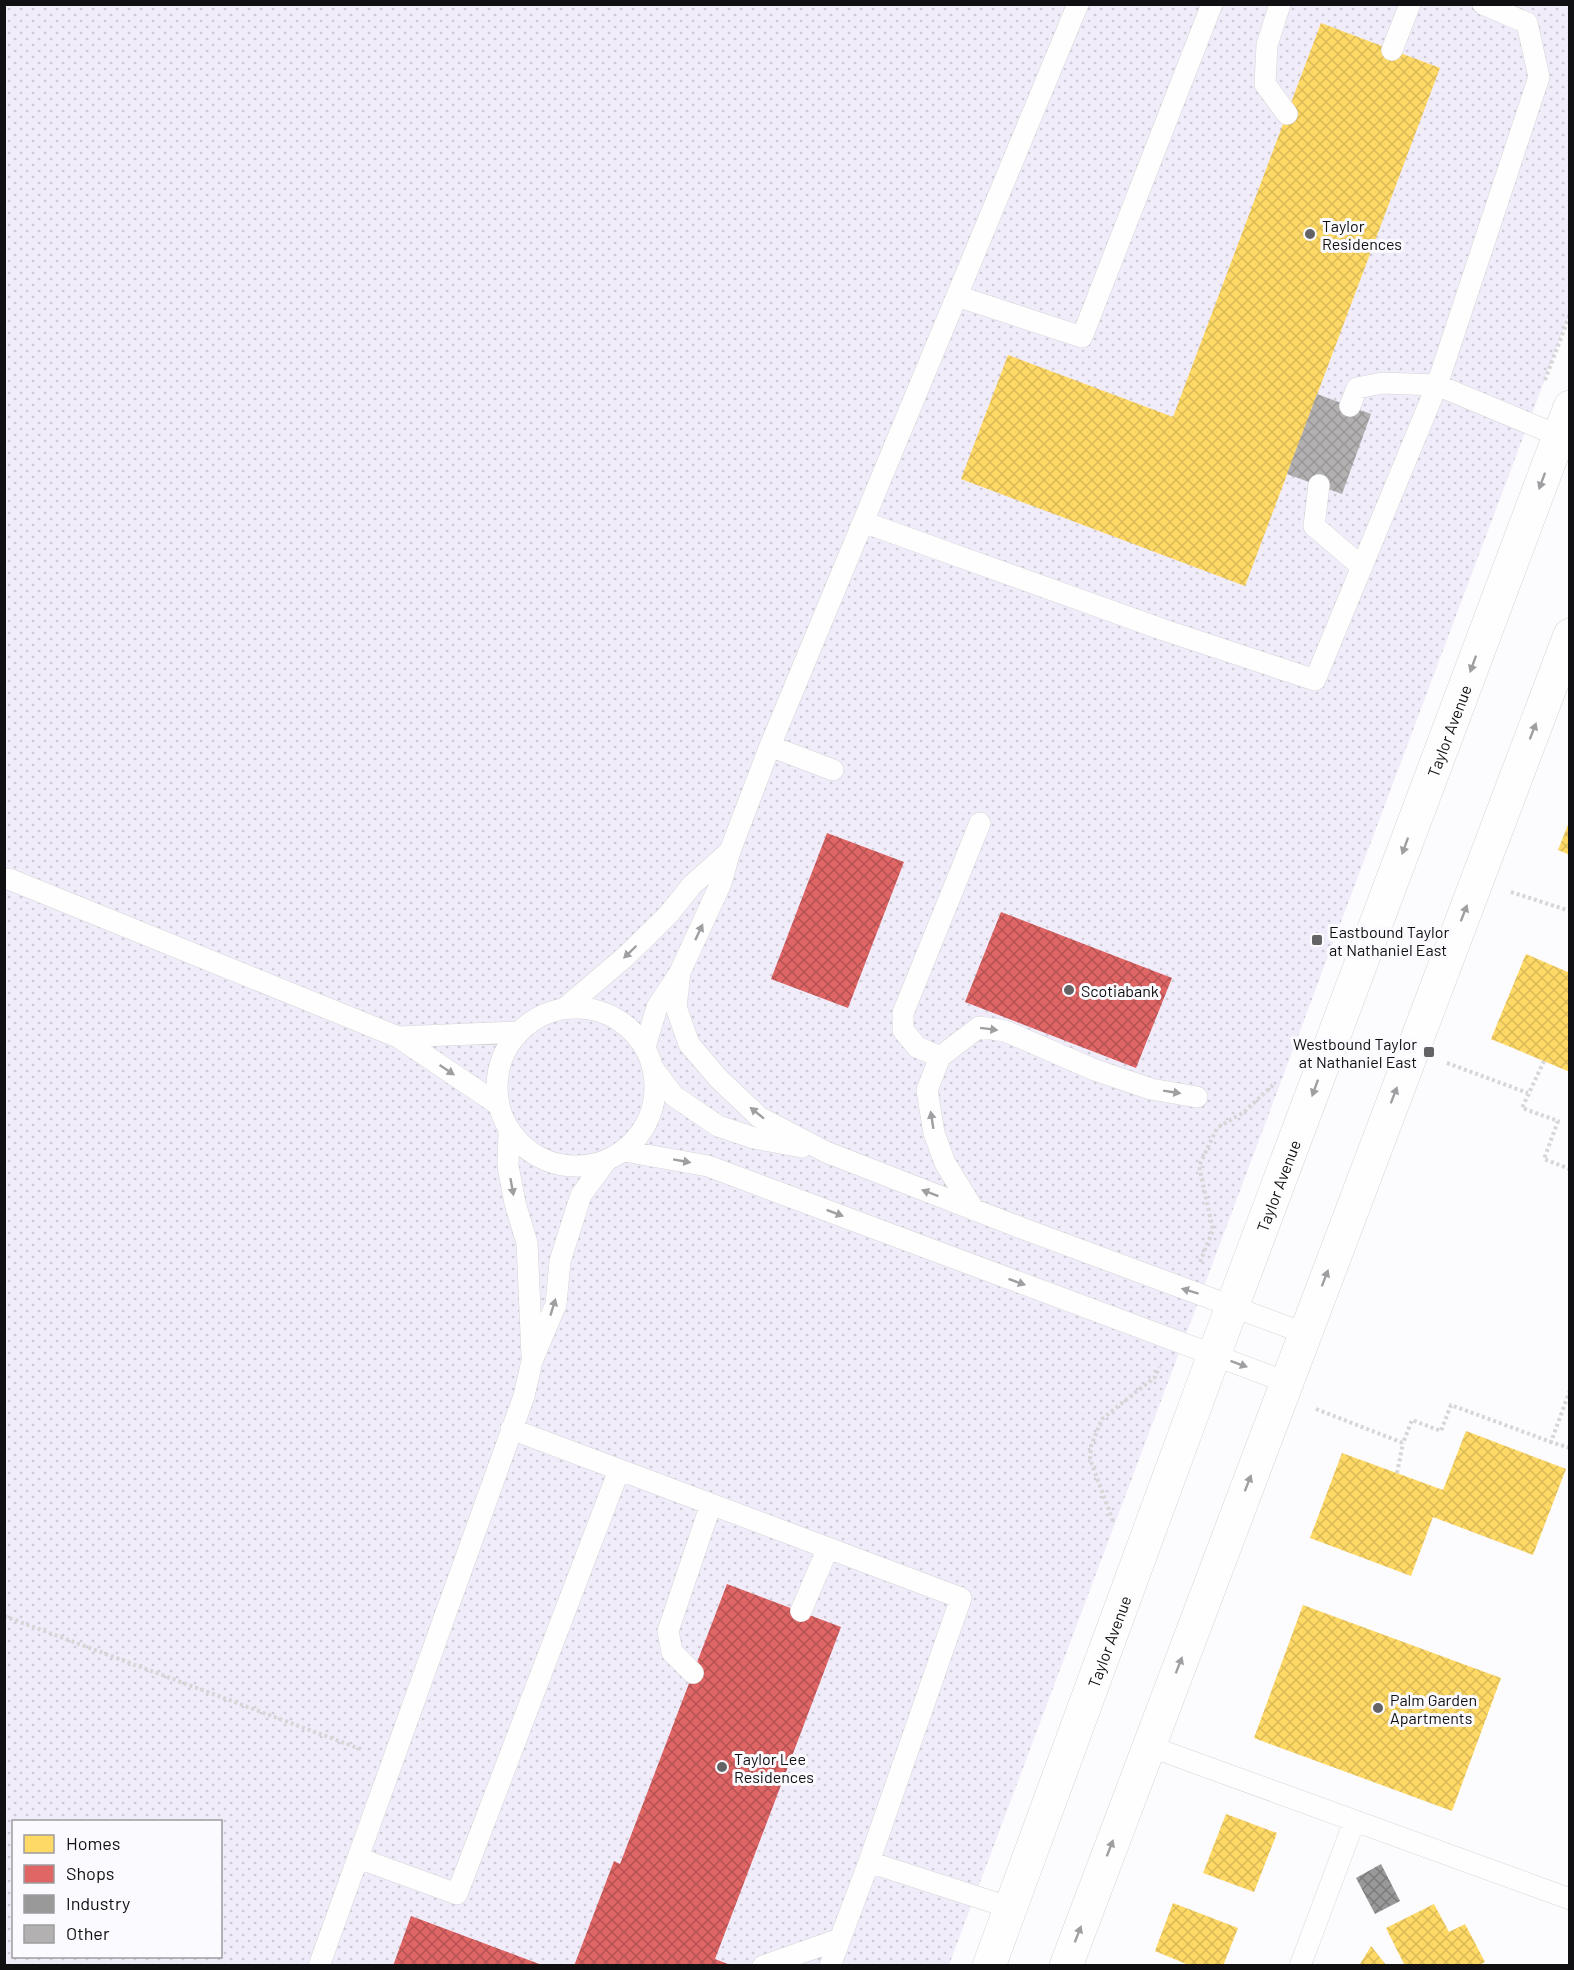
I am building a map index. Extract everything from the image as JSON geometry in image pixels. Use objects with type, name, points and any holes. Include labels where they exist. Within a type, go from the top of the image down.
[{"type":"main road","name":"Taylor Avenue","points":[[989,1965],[1214,1355],[1564,421]]},
{"type":"main road","points":[[1066,1965],[1569,635]]},
{"type":"lane","points":[[645,1047],[657,1007],[680,972],[721,883],[730,851],[770,746],[1078,4]]},
{"type":"lane","points":[[957,296],[1082,337],[1212,4]]},
{"type":"lane","points":[[1280,4],[1268,45],[1264,84],[1287,114]]},
{"type":"lane","points":[[1392,50],[1410,4]]},
{"type":"lane","points":[[863,522],[1164,630],[1315,680],[1437,385],[1539,77],[1527,23],[1483,4]]},
{"type":"lane","points":[[1350,406],[1357,388],[1382,383],[1437,385],[1564,421]]},
{"type":"lane","points":[[1319,485],[1314,526],[1362,567]]},
{"type":"lane","points":[[770,746],[833,770]]},
{"type":"lane","points":[[940,1057],[917,1047],[903,1030],[903,1013],[980,823]]},
{"type":"lane","points":[[565,1008],[625,957],[668,915],[692,885],[730,851]]},
{"type":"lane","points":[[4,879],[9,879],[398,1037],[499,1105]]},
{"type":"lane","points":[[680,972],[676,1007],[689,1044],[719,1079],[759,1117],[826,1152],[974,1210],[1304,1332]]},
{"type":"lane","points":[[319,1965],[524,1396],[532,1361],[556,1304],[560,1260],[581,1195],[615,1156],[642,1132],[654,1108],[656,1081],[650,1056],[645,1047],[636,1034],[616,1017],[591,1008],[565,1008],[540,1016],[519,1032],[504,1053],[497,1078],[499,1105],[508,1129],[510,1176],[527,1244],[532,1361]]},
{"type":"lane","points":[[974,1210],[945,1163],[934,1133],[927,1090],[940,1057],[979,1027],[1005,1031],[1095,1070],[1151,1089],[1197,1096]]},
{"type":"lane","points":[[398,1037],[519,1032]]},
{"type":"lane","points":[[653,1068],[674,1096],[718,1126],[754,1138],[826,1152]]},
{"type":"lane","points":[[508,1129],[526,1149],[549,1162],[575,1167],[615,1156],[708,1166],[1286,1382]]},
{"type":"lane","points":[[511,1429],[961,1598],[869,1862],[830,1965]]},
{"type":"lane","points":[[358,1858],[457,1894],[619,1470]]},
{"type":"lane","points":[[693,1673],[672,1652],[668,1631],[711,1504]]},
{"type":"lane","points":[[801,1611],[828,1548]]},
{"type":"lane","points":[[1149,1746],[1569,1899]]},
{"type":"lane","points":[[1300,1965],[1354,1821]]},
{"type":"lane","points":[[869,1862],[1011,1908]]},
{"type":"lane","points":[[763,1965],[840,1939]]},
{"type":"path","points":[[1511,892],[1569,911]]},
{"type":"path","points":[[1544,1061],[1522,1108],[1558,1121],[1544,1159],[1569,1169]]},
{"type":"path","points":[[1448,1063],[1528,1093]]},
{"type":"path","points":[[1199,1166],[1213,1230]]},
{"type":"path","points":[[1102,1419],[1155,1377]]},
{"type":"path","points":[[1551,1442],[1569,1390]]},
{"type":"path","points":[[1397,1473],[1412,1420],[1441,1431],[1451,1405],[1569,1448]]},
{"type":"path","points":[[1315,1409],[1404,1443]]},
{"type":"path","points":[[4,1616],[393,1761]]},
{"type":"shaded area","points":[[5,5],[1569,5],[1569,315],[949,1965],[5,1966]]},
{"type":"building: Homes","name":"Taylor Residences","points":[[1321,23],[1440,68],[1245,586],[961,479],[1008,355],[1173,417]]},
{"type":"building: Homes","points":[[1570,822],[1570,855],[1558,850]]},
{"type":"building: Homes","points":[[1526,954],[1570,973],[1570,1072],[1491,1039]]},
{"type":"building: Homes","points":[[1466,1431],[1566,1469],[1533,1555],[1433,1517],[1411,1576],[1310,1538],[1342,1453],[1443,1490]]},
{"type":"building: Homes","name":"Palm Garden Apartments","points":[[1303,1605],[1501,1678],[1452,1811],[1254,1738]]},
{"type":"building: Homes","points":[[1226,1814],[1277,1833],[1254,1892],[1203,1873]]},
{"type":"building: Homes","points":[[1173,1903],[1238,1928],[1223,1966],[1191,1966],[1155,1951]]},
{"type":"building: Homes","points":[[1434,1904],[1449,1932],[1465,1924],[1485,1962],[1477,1966],[1405,1966],[1386,1928]]},
{"type":"building: Homes","points":[[1371,1946],[1387,1966],[1359,1966]]},
{"type":"building: Shops","points":[[827,833],[904,862],[848,1008],[771,979]]},
{"type":"building: Shops","name":"Scotiabank","points":[[1001,912],[1172,978],[1136,1068],[965,1002]]},
{"type":"building: Shops","name":"Taylor Lee Residences","points":[[727,1584],[841,1627],[715,1959],[733,1966],[574,1966],[614,1861],[620,1864]]},
{"type":"building: Shops","points":[[411,1916],[542,1965],[542,1966],[393,1966]]},
{"type":"building: Industry","points":[[1381,1864],[1400,1901],[1375,1914],[1356,1878]]},
{"type":"building: Other","points":[[1317,394],[1371,414],[1342,494],[1287,474]]},
{"type":"place","name":"Taylor Residences","points":[[1310,234]]},
{"type":"place","name":"Eastbound Taylor at Nathaniel East","points":[[1317,940]]},
{"type":"place","name":"Scotiabank","points":[[1069,990]]},
{"type":"place","name":"Westbound Taylor at Nathaniel East","points":[[1429,1052]]},
{"type":"place","name":"Palm Garden Apartments","points":[[1378,1708]]},
{"type":"place","name":"Taylor Lee Residences","points":[[722,1767]]}]
